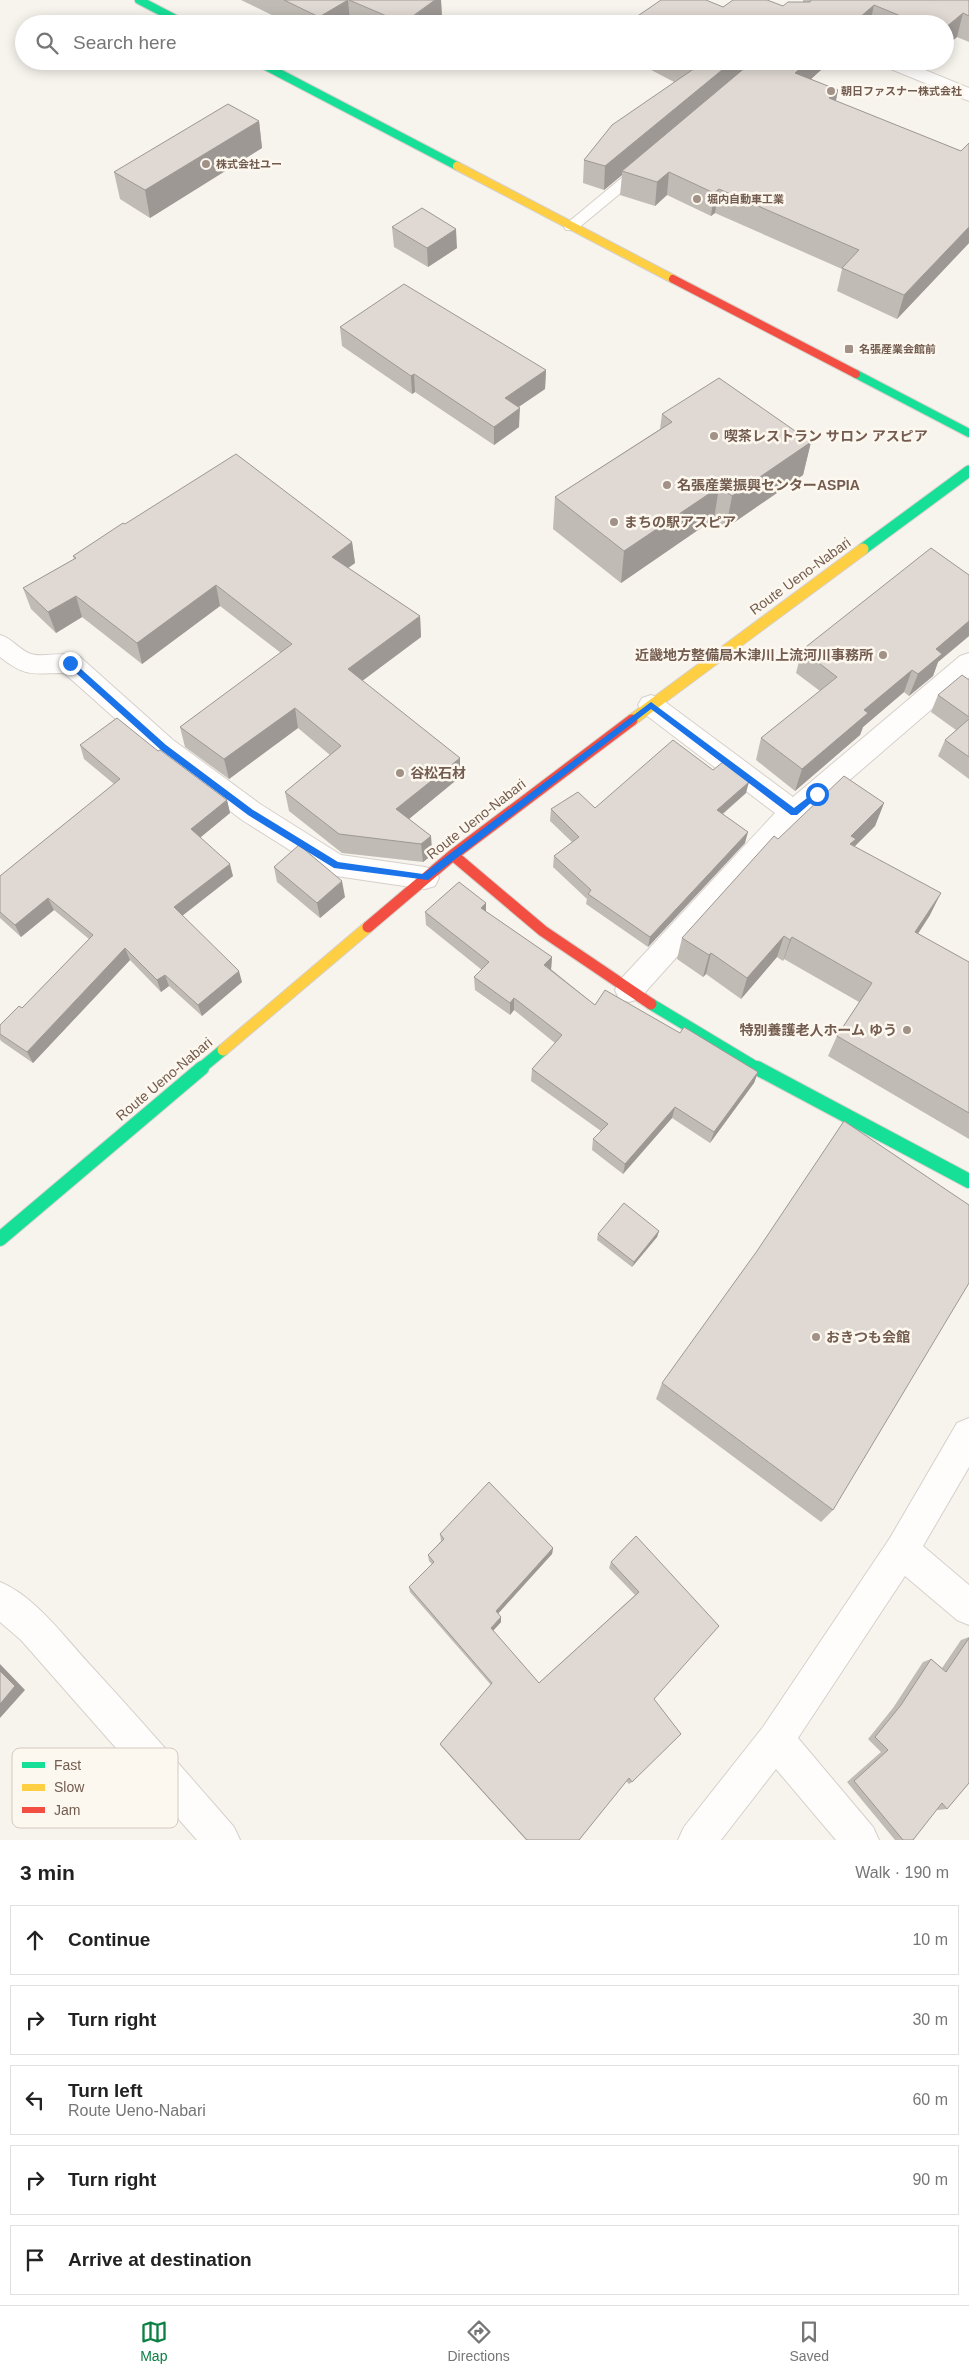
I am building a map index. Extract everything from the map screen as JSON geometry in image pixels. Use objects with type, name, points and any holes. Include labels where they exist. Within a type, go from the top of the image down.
[{"type":"street","points":[[140,0],[168,15]]},
{"type":"street","points":[[273,70],[571,227],[969,432]]},
{"type":"street","points":[[909,70],[969,95]]},
{"type":"street","name":"Route Ueno-Nabari","points":[[0,1239],[453,855],[651,705],[969,471]]},
{"type":"street","points":[[0,644],[26,664],[70,663],[164,747],[251,812],[336,865],[425,878]]},
{"type":"street","points":[[629,990],[778,826],[969,663]]},
{"type":"street","points":[[651,705],[794,812]]},
{"type":"street","points":[[453,855],[543,931],[629,990],[777,1080],[969,1181]]},
{"type":"street","points":[[697,1840],[776,1740],[902,1550],[969,1435]]},
{"type":"street","points":[[902,1550],[969,1608]]},
{"type":"street","points":[[0,1599],[33,1628],[141,1748]]},
{"type":"street","points":[[776,1740],[860,1840]]},
{"type":"street","points":[[178,1790],[221,1840]]},
{"type":"lane","points":[[571,227],[655,157]]},
{"type":"building","points":[[284,0],[348,0],[322,15],[315,15]]},
{"type":"building","points":[[349,0],[435,0],[414,15],[384,15]]},
{"type":"building","points":[[661,0],[706,0],[723,7],[733,0],[767,0],[783,6],[788,2],[810,2],[811,0],[969,0],[969,16],[963,13],[954,20],[954,15],[898,15],[874,5],[862,15],[639,15]]},
{"type":"building","points":[[692,70],[722,70],[605,166],[584,160],[612,125]]},
{"type":"building","points":[[742,70],[798,70],[795,73],[838,90],[829,98],[961,151],[969,143],[969,227],[904,295],[842,268],[859,250],[719,189],[714,193],[669,172],[657,182],[622,171]]},
{"type":"building","points":[[228,104],[259,121],[145,190],[114,172]]},
{"type":"building","points":[[422,208],[456,229],[427,248],[392,227]]},
{"type":"building","points":[[404,284],[546,370],[505,398],[520,408],[494,427],[414,374],[411,376],[340,327]]},
{"type":"building","points":[[719,378],[811,442],[732,496],[719,487],[624,551],[555,497],[672,422],[662,414]]},
{"type":"building","points":[[236,454],[352,542],[332,557],[420,616],[348,669],[460,758],[396,809],[431,836],[421,844],[339,834],[285,792],[341,746],[295,708],[224,759],[180,727],[292,644],[216,585],[137,643],[76,596],[48,612],[23,588],[76,558],[73,556],[123,523],[125,524]]},
{"type":"building","name":"近畿地方整備局木津川上流河川事務所","points":[[931,548],[969,575],[969,621],[936,649],[942,654],[918,674],[912,670],[864,710],[868,713],[802,769],[761,738],[837,677],[802,650]]},
{"type":"building","points":[[962,675],[969,680],[969,717],[938,695]]},
{"type":"building","points":[[117,718],[158,751],[160,750],[227,800],[191,829],[230,864],[174,907],[239,971],[198,1005],[165,975],[157,980],[125,948],[27,1052],[0,1034],[0,1025],[19,1006],[22,1008],[93,935],[48,898],[15,925],[0,912],[0,876],[120,779],[80,745]]},
{"type":"building","points":[[969,719],[969,757],[945,740]]},
{"type":"building","points":[[673,740],[713,770],[723,762],[749,782],[717,810],[748,832],[650,937],[588,894],[591,890],[554,856],[579,837],[551,809],[578,792],[595,808]]},
{"type":"building","points":[[844,776],[884,803],[851,836],[856,839],[850,844],[941,893],[915,932],[969,962],[969,1113],[837,1036],[872,983],[792,937],[790,940],[784,936],[747,978],[711,953],[709,955],[682,938],[774,836],[778,839]]},
{"type":"building","points":[[299,845],[342,881],[317,903],[274,867]]},
{"type":"building","points":[[459,882],[486,903],[481,908],[552,957],[544,965],[595,1005],[605,990],[680,1033],[684,1027],[758,1072],[714,1132],[675,1107],[625,1164],[593,1139],[608,1124],[532,1069],[562,1035],[514,998],[510,1003],[474,977],[489,962],[425,912]]},
{"type":"building","name":"おきつも会館","points":[[844,1121],[969,1205],[969,1283],[833,1510],[662,1383],[757,1251]]},
{"type":"building","points":[[624,1203],[659,1231],[634,1262],[598,1234]]},
{"type":"building","points":[[489,1482],[553,1548],[496,1611],[501,1617],[491,1628],[539,1683],[639,1592],[611,1562],[636,1536],[719,1626],[654,1699],[681,1734],[632,1782],[629,1778],[579,1840],[527,1840],[440,1744],[492,1683],[409,1587],[434,1562],[428,1555],[444,1539],[440,1534]]},
{"type":"building","points":[[969,1638],[969,1783],[947,1809],[942,1803],[913,1840],[903,1840],[854,1781],[888,1750],[875,1737],[901,1705],[931,1659],[946,1672]]},
{"type":"building","points":[[0,1671],[15,1686],[0,1704]]},
{"type":"traffic: fast","points":[[139,0],[168,15]]},
{"type":"traffic: fast","points":[[273,70],[457,166]]},
{"type":"traffic: fast","points":[[856,374],[969,433]]},
{"type":"traffic: fast","points":[[863,549],[969,471]]},
{"type":"traffic: fast","points":[[651,1004],[777,1080],[969,1181]]},
{"type":"traffic: fast","points":[[0,1239],[223,1050]]},
{"type":"traffic: slow","points":[[457,166],[673,279]]},
{"type":"traffic: slow","points":[[632,720],[863,549]]},
{"type":"traffic: slow","points":[[223,1050],[368,927]]},
{"type":"traffic: jam","points":[[673,279],[856,374]]},
{"type":"traffic: jam","points":[[368,927],[453,855],[632,720]]},
{"type":"traffic: jam","points":[[453,855],[543,931],[651,1004]]},
{"type":"place","name":"朝日ファスナー株式会社","points":[[831,91]]},
{"type":"place","name":"株式会社ユー","points":[[206,164]]},
{"type":"place","name":"堀内自動車工業","points":[[697,199]]},
{"type":"place","name":"名張産業会館前","points":[[849,349]]},
{"type":"place","name":"喫茶レストラン サロン アスピア","points":[[714,436]]},
{"type":"place","name":"名張産業振興センターASPIA","points":[[667,485]]},
{"type":"place","name":"まちの駅アスピア","points":[[614,522]]},
{"type":"place","name":"近畿地方整備局木津川上流河川事務所","points":[[883,655]]},
{"type":"place","name":"谷松石材","points":[[400,773]]},
{"type":"place","name":"特別養護老人ホーム ゆう","points":[[907,1030]]},
{"type":"place","name":"おきつも会館","points":[[816,1337]]},
{"type":"route","points":[[70,663],[164,747],[251,812],[336,865],[425,878],[651,705],[794,812],[817,794]]}]
